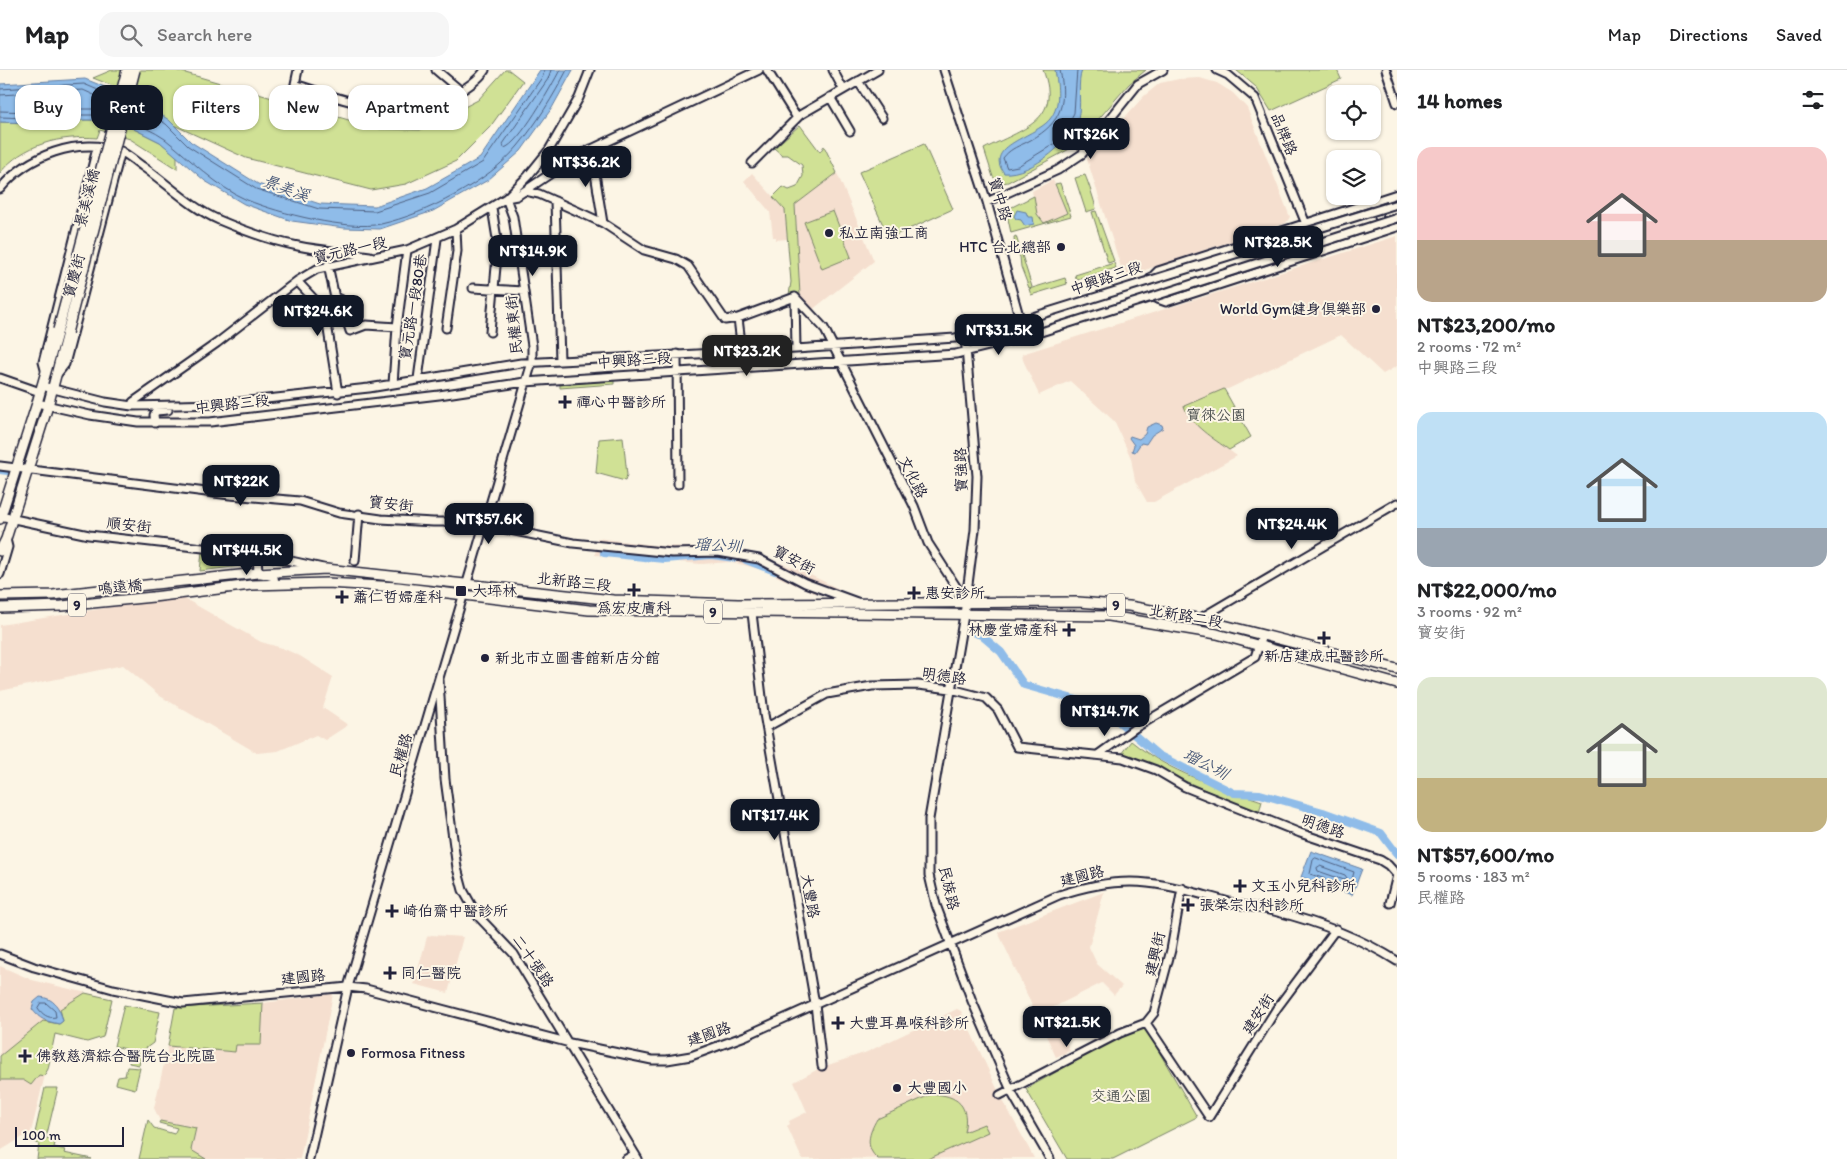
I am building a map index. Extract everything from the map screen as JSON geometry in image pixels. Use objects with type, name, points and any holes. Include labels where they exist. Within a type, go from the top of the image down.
[{"type":"main road","name":"景美溪橋","points":[[62,331],[127,70]]},
{"type":"main road","name":"景美溪橋","points":[[62,331],[136,70]]},
{"type":"main road","name":"寶慶街","points":[[0,517],[46,374],[62,331]]},
{"type":"main road","name":"寶慶街","points":[[0,551],[6,539],[48,406],[56,375],[62,331]]},
{"type":"main road","name":"北新路三段","points":[[151,585],[258,573],[326,569],[613,600],[738,604],[966,603]]},
{"type":"main road","name":"北新路三段","points":[[153,597],[275,584],[370,585],[463,594],[589,610],[964,614]]},
{"type":"main road","name":"鳴遠橋","points":[[0,596],[52,594],[151,585]]},
{"type":"main road","name":"鳴遠橋","points":[[0,608],[62,606],[153,597]]},
{"type":"main road","name":"北新路二段","points":[[966,603],[1086,603],[1129,606],[1199,619],[1397,669]]},
{"type":"main road","name":"北新路二段","points":[[964,614],[1109,616],[1218,634],[1397,684]]},
{"type":"street","points":[[298,70],[295,84],[348,101]]},
{"type":"street","points":[[436,70],[454,85]]},
{"type":"street","points":[[468,85],[485,70]]},
{"type":"street","points":[[506,198],[528,176],[549,150],[579,98],[590,70]]},
{"type":"street","name":"寶元路一段","points":[[132,406],[133,402],[217,343],[297,281],[317,268],[406,250],[437,239],[506,198],[518,196],[577,156],[759,70]]},
{"type":"street","points":[[767,70],[797,118]]},
{"type":"street","points":[[833,70],[843,89]]},
{"type":"street","name":"寶中路","points":[[944,70],[987,202],[1025,338]]},
{"type":"street","points":[[987,202],[1058,170],[1082,154],[1138,84],[1163,70]]},
{"type":"street","name":"品牌路","points":[[1217,70],[1228,75],[1255,98],[1306,224]]},
{"type":"street","points":[[1386,70],[1397,103]]},
{"type":"street","points":[[752,163],[797,118],[876,71]]},
{"type":"street","points":[[858,81],[882,118]]},
{"type":"street","points":[[830,97],[850,131]]},
{"type":"street","points":[[0,188],[18,170],[46,154],[75,148],[121,151],[200,209],[217,219],[260,236],[300,247],[377,257]]},
{"type":"street","name":"寶慶街","points":[[46,374],[43,362],[97,148]]},
{"type":"street","points":[[591,149],[603,223]]},
{"type":"street","name":"寶慶街","points":[[56,375],[65,364],[121,151]]},
{"type":"street","points":[[525,191],[554,200],[603,223],[644,250],[676,259],[688,266],[725,320],[738,318],[794,297],[796,349]]},
{"type":"street","name":"中興路三段","points":[[1381,200],[1397,194]]},
{"type":"street","name":"民權東街","points":[[506,198],[513,217],[532,346],[532,362]]},
{"type":"street","points":[[554,200],[560,360]]},
{"type":"street","points":[[1148,281],[1397,204]]},
{"type":"street","name":"中興路三段","points":[[0,378],[41,389],[132,406],[206,405],[338,392],[493,366],[532,362],[796,349],[965,337],[1148,281],[1158,272],[1365,205]]},
{"type":"street","points":[[1375,205],[1383,232]]},
{"type":"street","points":[[490,332],[498,245],[492,208]]},
{"type":"street","points":[[1152,297],[1397,218]]},
{"type":"street","name":"中興路三段","points":[[37,403],[112,419],[155,423],[217,421],[526,382],[966,352],[1025,338],[1152,297],[1166,302],[1397,227]]},
{"type":"street","points":[[446,328],[457,251],[456,229]]},
{"type":"street","name":"寶元路一段80巷","points":[[418,379],[437,239]]},
{"type":"street","points":[[393,384],[397,327],[406,250]]},
{"type":"street","points":[[328,265],[335,298],[340,299],[350,331],[366,325],[397,327]]},
{"type":"street","points":[[297,281],[325,311],[338,392]]},
{"type":"street","points":[[473,288],[524,290]]},
{"type":"street","name":"文化路","points":[[794,297],[824,328],[914,506],[926,539],[966,603]]},
{"type":"street","points":[[738,318],[742,352]]},
{"type":"street","name":"寶強路","points":[[965,337],[977,476],[975,530],[966,603]]},
{"type":"street","points":[[677,354],[678,484]]},
{"type":"street","name":"民權路","points":[[309,1159],[348,987],[532,362]]},
{"type":"street","points":[[155,423],[154,415],[156,411],[199,410],[206,405]]},
{"type":"street","name":"寶安街","points":[[0,466],[230,495],[300,501],[339,512],[381,519],[471,522],[573,543],[672,553],[718,552],[759,559],[805,583],[860,603]]},
{"type":"street","points":[[1199,619],[1397,502]]},
{"type":"street","points":[[355,561],[359,514]]},
{"type":"street","name":"順安街","points":[[0,517],[90,535],[257,554],[326,569]]},
{"type":"street","points":[[0,574],[8,547],[6,539]]},
{"type":"street","points":[[257,554],[258,573],[274,577],[275,584]]},
{"type":"street","name":"民族路","points":[[966,603],[928,838],[929,875],[936,905],[972,1001],[1011,1088],[1050,1159]]},
{"type":"street","name":"大豐路","points":[[752,613],[767,727],[815,1004],[822,1066]]},
{"type":"street","points":[[1099,754],[1135,728],[1255,657],[1262,635]]},
{"type":"street","name":"二十張路","points":[[439,677],[445,779],[457,868],[462,890],[477,915],[514,954],[570,1043],[637,1157]]},
{"type":"street","name":"明德路","points":[[767,727],[827,694],[872,686],[918,685],[951,689],[986,698],[998,710],[1017,747],[1099,754],[1122,758],[1156,770],[1185,787],[1300,833],[1388,864],[1397,875],[1390,903]]},
{"type":"street","name":"建國路","points":[[0,954],[34,967],[113,989],[182,1003],[348,987],[366,989],[448,1009],[570,1043],[652,1060],[691,1056],[745,1036],[1059,895],[1105,882],[1150,882],[1182,888],[1336,929],[1376,947],[1397,961]]},
{"type":"street","name":"建興街","points":[[1146,1023],[1154,1013],[1171,950],[1182,888]]},
{"type":"street","name":"建安街","points":[[1146,1023],[1209,1117],[1277,1008],[1336,929]]},
{"type":"street","points":[[1000,1095],[1120,1033],[1146,1023]]},
{"type":"street","points":[[626,1159],[637,1157]]},
{"type":"shaded area","points":[[1200,78],[1217,83],[1233,93],[1247,108],[1290,217],[1286,223],[1124,277],[1087,159],[1144,96],[1160,83],[1179,79]]},
{"type":"shaded area","points":[[752,173],[785,210],[787,239],[776,240],[776,237],[773,237],[770,212],[744,181]]},
{"type":"shaded area","name":"私立南強工商","points":[[837,173],[874,261],[812,310],[800,295],[795,204]]},
{"type":"shaded area","points":[[1053,180],[1067,213],[1044,223],[1037,214],[1032,191]]},
{"type":"shaded area","points":[[1397,236],[1397,366],[1383,374],[1341,335],[1228,389],[1224,389],[1200,429],[1237,456],[1154,502],[1147,502],[1135,481],[1131,458],[1114,421],[1070,381],[1039,395],[1023,360],[1022,354]]},
{"type":"shaded area","points":[[597,538],[661,546],[724,548],[744,551],[800,570],[839,589],[814,593],[763,570],[732,562],[701,564],[595,555]]},
{"type":"shaded area","points":[[180,596],[261,642],[300,656],[333,677],[323,708],[348,725],[325,740],[316,735],[278,751],[257,753],[160,696],[123,665],[0,691],[0,625]]},
{"type":"shaded area","points":[[1104,892],[1089,947],[1097,964],[1122,986],[1114,995],[1102,983],[1050,1009],[1070,1051],[1056,1057],[998,932]]},
{"type":"shaded area","points":[[431,935],[463,937],[448,993],[414,984],[427,937]]},
{"type":"shaded area","name":"佛教慈濟綜合醫院台北院區","points":[[0,966],[32,980],[112,999],[103,1037],[87,1042],[55,1034],[31,1132],[0,1151]]},
{"type":"shaded area","points":[[333,994],[300,1159],[206,1159],[191,1151],[196,1128],[160,1121],[154,1108],[168,1046],[235,1052],[236,1045],[261,1045],[263,1003]]},
{"type":"shaded area","name":"大豐國小","points":[[957,1009],[961,1011],[1000,1095],[1034,1158],[802,1159],[787,1126],[790,1124],[789,1121],[807,1112],[794,1082],[822,1067],[867,1052]]},
{"type":"green space","points":[[112,70],[175,70],[227,85],[173,85],[173,125],[163,118],[163,85],[111,85],[93,78]]},
{"type":"green space","points":[[505,70],[509,70],[523,81],[490,127],[456,161],[406,184],[371,190],[246,158],[185,130],[259,130],[259,94],[269,97],[269,130],[338,130],[338,117],[348,120],[348,130],[468,130],[468,105],[478,100]]},
{"type":"green space","points":[[1043,70],[1146,70],[1129,84],[1075,146],[1008,182],[1002,183],[993,177],[984,149],[1025,129],[1043,112],[1048,101],[1048,87]]},
{"type":"green space","points":[[1236,70],[1337,70],[1341,79],[1271,111],[1256,87]]},
{"type":"green space","points":[[81,120],[91,120],[91,130],[100,130],[97,138],[70,138],[31,148],[9,163],[0,173],[0,122],[15,122],[15,130],[81,130]]},
{"type":"green space","points":[[800,125],[820,152],[824,146],[837,173],[795,205],[800,295],[789,295],[791,282],[785,210],[773,197],[783,187],[789,190],[797,187],[803,176],[802,165],[788,155],[782,155],[774,148]]},
{"type":"green space","points":[[100,130],[136,130],[160,142],[177,156],[177,169],[130,139]]},
{"type":"green space","points":[[924,144],[953,209],[889,238],[859,172]]},
{"type":"green space","points":[[1085,175],[1096,209],[1086,212],[1075,178]]},
{"type":"green space","points":[[1060,183],[1071,216],[1011,233],[1007,214],[1008,209],[1034,196],[1037,214],[1044,223],[1067,213],[1055,184]]},
{"type":"green space","points":[[833,211],[851,257],[822,269],[804,222]]},
{"type":"green space","points":[[1096,211],[1114,261],[1108,263],[1092,212]]},
{"type":"green space","points":[[1016,236],[1032,287],[1029,288],[1021,267],[1020,257],[1015,249],[1014,237]]},
{"type":"green space","points":[[1114,263],[1116,268],[1077,280],[1075,275]]},
{"type":"green space","points":[[1065,278],[1067,284],[1031,295],[1029,289]]},
{"type":"green space","points":[[614,380],[614,384],[560,388],[560,385]]},
{"type":"green space","name":"寶徠公園","points":[[1224,389],[1251,437],[1229,450],[1197,426],[1184,406]]},
{"type":"green space","points":[[623,437],[627,475],[625,481],[596,473],[599,439]]},
{"type":"green space","points":[[202,552],[243,557],[241,566],[200,571]]},
{"type":"green space","points":[[1131,741],[1162,762],[1178,770],[1210,784],[1262,801],[1259,813],[1121,754]]},
{"type":"green space","points":[[85,993],[112,999],[103,1037],[87,1042],[55,1034],[48,1069],[44,1076],[39,1075],[31,1085],[23,1080],[0,1080],[0,1056],[43,1021],[59,1024],[63,1021],[60,1009]]},
{"type":"green space","points":[[263,1003],[261,1045],[236,1045],[235,1052],[168,1046],[175,1008]]},
{"type":"green space","points":[[124,1005],[160,1012],[153,1043],[142,1051],[139,1065],[129,1063],[130,1056],[126,1049],[114,1046]]},
{"type":"green space","name":"交通公園","points":[[1144,1026],[1197,1117],[1113,1159],[1067,1159],[1026,1089],[1127,1032]]},
{"type":"green space","points":[[127,1067],[140,1068],[135,1089],[116,1084],[118,1077],[125,1076]]},
{"type":"green space","points":[[45,1088],[58,1088],[46,1138],[56,1140],[54,1147],[65,1150],[64,1153],[92,1159],[37,1159],[39,1144],[33,1142]]},
{"type":"green space","points":[[932,1094],[949,1097],[960,1104],[965,1115],[964,1132],[984,1124],[988,1132],[928,1159],[878,1159],[869,1145],[870,1135],[877,1119]]},
{"type":"green space","points":[[148,1120],[154,1128],[174,1134],[177,1128],[159,1123],[160,1121],[196,1128],[191,1150],[206,1159],[139,1159]]},
{"type":"water","points":[[540,70],[573,70],[552,108],[521,151],[488,180],[433,211],[380,229],[344,228],[292,221],[244,204],[205,181],[160,142],[136,130],[163,130],[163,116],[173,124],[173,130],[179,130],[191,142],[258,184],[320,204],[375,206],[427,188],[480,158]]},
{"type":"water","points":[[1055,70],[1082,70],[1079,113],[1076,123],[1070,134],[1061,144],[1039,162],[1026,169],[1004,173],[999,163],[1000,155],[1014,142],[1043,125],[1050,119],[1056,108],[1058,96]]},
{"type":"water","points":[[85,79],[100,85],[91,85],[91,120],[81,120],[81,85],[15,85],[15,122],[0,122],[0,84]]},
{"type":"water","points":[[1017,210],[1026,212],[1028,217],[1033,217],[1034,224],[1025,226],[1021,220],[1016,219],[1014,216]]},
{"type":"water","points":[[1156,423],[1162,425],[1163,428],[1152,435],[1146,444],[1141,443],[1135,452],[1132,451],[1134,445],[1129,438],[1130,436],[1139,439],[1145,434],[1147,427]]},
{"type":"water","points":[[1311,851],[1362,869],[1352,895],[1301,877]]},
{"type":"water","points":[[40,997],[49,999],[56,1004],[63,1021],[59,1024],[50,1022],[35,1013],[32,1009],[34,1002]]},
{"type":"waterway","name":"瑠公圳","points":[[0,470],[8,471]]},
{"type":"waterway","name":"瑠公圳","points":[[604,553],[664,559],[711,555],[735,558]]},
{"type":"waterway","name":"瑠公圳","points":[[746,560],[775,571]]},
{"type":"waterway","name":"瑠公圳","points":[[972,632],[981,635],[1001,652],[1024,685],[1084,702],[1111,715],[1158,755],[1234,793],[1260,794],[1323,812],[1381,833],[1397,854]]},
{"type":"place","name":"私立南強工商","points":[[829,233]]},
{"type":"place","name":"HTC 台北總部","points":[[1061,247]]},
{"type":"place","name":"World Gym健身俱樂部","points":[[1376,309]]},
{"type":"place","name":"禪心中醫診所","points":[[565,402]]},
{"type":"place","name":"為宏皮膚科","points":[[634,590]]},
{"type":"place","name":"大坪林","points":[[461,591]]},
{"type":"place","name":"惠安診所","points":[[914,593]]},
{"type":"place","name":"蕭仁哲婦產科","points":[[342,597]]},
{"type":"place","name":"林慶堂婦產科","points":[[1069,630]]},
{"type":"place","name":"新店建成中醫診所","points":[[1324,638]]},
{"type":"place","name":"新北市立圖書館新店分館","points":[[485,658]]},
{"type":"place","name":"文玉小兒科診所","points":[[1240,886]]},
{"type":"place","name":"張榮宗內科診所","points":[[1188,905]]},
{"type":"place","name":"崎伯齋中醫診所","points":[[392,911]]},
{"type":"place","name":"同仁醫院","points":[[390,973]]},
{"type":"place","name":"大豐耳鼻喉科診所","points":[[838,1023]]},
{"type":"place","name":"Formosa Fitness","points":[[351,1053]]},
{"type":"place","name":"佛教慈濟綜合醫院台北院區","points":[[25,1056]]},
{"type":"place","name":"大豐國小","points":[[897,1088]]},
{"type":"water label","name":"景美溪","points":[[286,188]]}]
